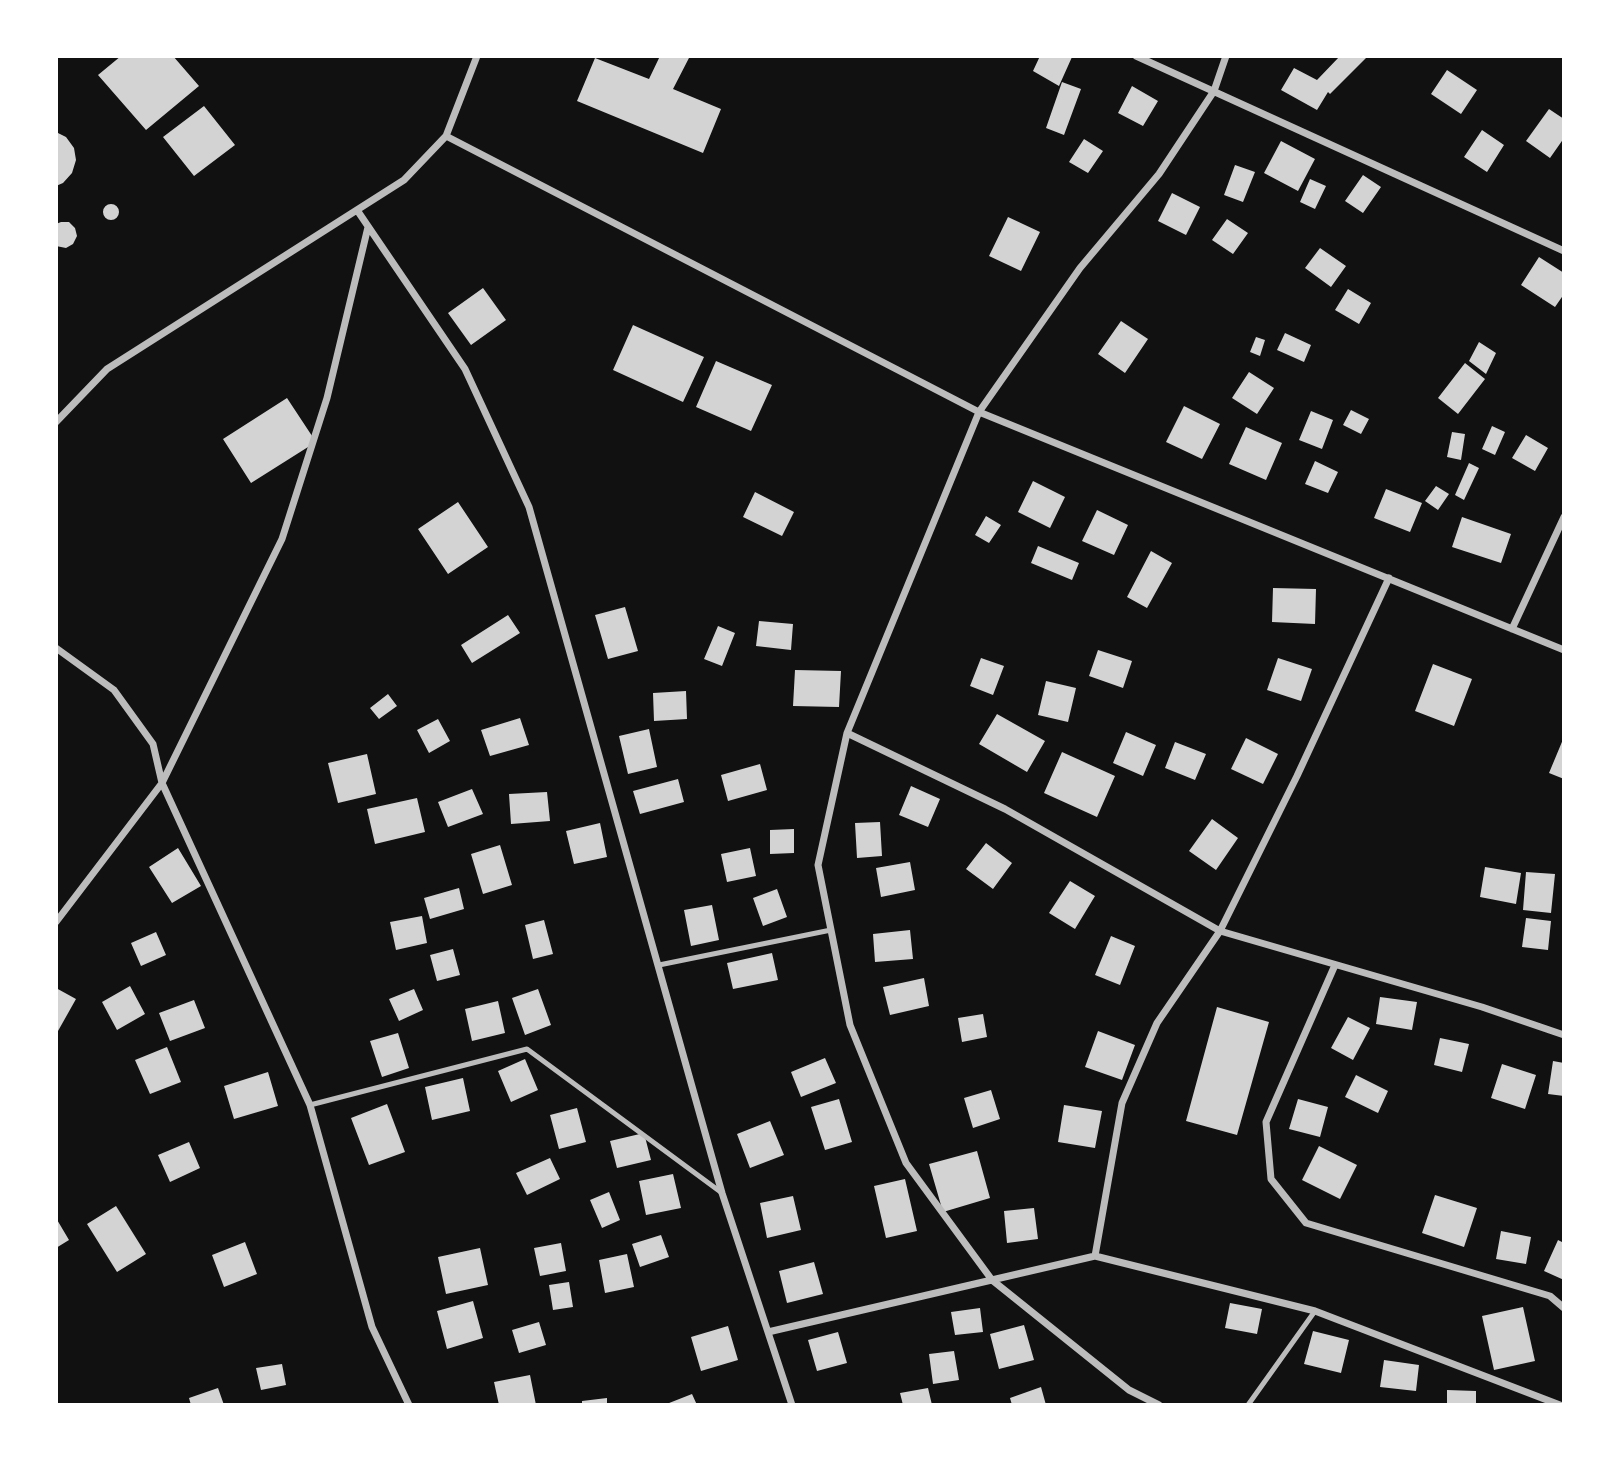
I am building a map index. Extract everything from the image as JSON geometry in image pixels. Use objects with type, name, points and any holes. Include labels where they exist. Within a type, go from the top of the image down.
[{"type":"street","points":[[56,422],[107,369],[404,180],[446,136],[477,56]]},
{"type":"street","points":[[1136,56],[1564,251]]},
{"type":"street","points":[[1159,1405],[1129,1390],[992,1280],[906,1163],[850,1025],[818,865],[847,733],[979,412],[1080,268],[1159,174],[1213,91],[1226,56]]},
{"type":"street","points":[[446,136],[979,412],[1564,650]]},
{"type":"street","points":[[357,210],[465,369],[529,507],[722,1193],[792,1405]]},
{"type":"street","points":[[56,922],[162,783],[282,539],[327,398],[368,227]]},
{"type":"street","points":[[1512,629],[1564,517]]},
{"type":"street","points":[[1095,1256],[1122,1103],[1157,1023],[1220,930],[1297,776],[1389,578]]},
{"type":"street","points":[[56,648],[114,690],[152,744],[162,783],[310,1105],[372,1327],[410,1405]]},
{"type":"street","points":[[847,733],[1005,809],[1220,930],[1482,1007],[1564,1035]]},
{"type":"street","points":[[1335,965],[1266,1122],[1271,1179],[1306,1223],[1550,1296],[1564,1308]]},
{"type":"street","points":[[768,1332],[1095,1256],[1315,1311],[1560,1405]]},
{"type":"lane","points":[[659,965],[831,930]]},
{"type":"lane","points":[[310,1105],[527,1049],[722,1193]]},
{"type":"lane","points":[[1248,1405],[1315,1311]]},
{"type":"building","points":[[121,56],[173,56],[199,86],[146,130],[98,75]]},
{"type":"building","points":[[660,56],[690,56],[673,89],[721,109],[703,153],[577,101],[595,58],[649,79]]},
{"type":"building","points":[[1040,56],[1072,57],[1059,86],[1033,71]]},
{"type":"building","points":[[1340,56],[1366,58],[1330,94],[1328,92],[1317,110],[1281,90],[1294,68],[1317,80]]},
{"type":"building","points":[[1447,70],[1477,90],[1461,114],[1431,94]]},
{"type":"building","points":[[1062,82],[1081,89],[1064,135],[1046,128]]},
{"type":"building","points":[[1132,86],[1158,101],[1143,126],[1118,113]]},
{"type":"building","points":[[204,106],[235,145],[194,176],[163,137]]},
{"type":"building","points":[[1549,109],[1564,119],[1564,138],[1550,158],[1526,141]]},
{"type":"building","points":[[1482,130],[1504,145],[1487,172],[1464,157]]},
{"type":"building","points":[[56,132],[66,137],[74,148],[76,160],[72,173],[56,186]]},
{"type":"building","points":[[1084,139],[1103,151],[1088,173],[1069,162]]},
{"type":"building","points":[[1281,141],[1315,159],[1298,191],[1264,173]]},
{"type":"building","points":[[1235,165],[1255,172],[1243,202],[1224,195]]},
{"type":"building","points":[[1363,175],[1381,187],[1363,213],[1345,201]]},
{"type":"building","points":[[1310,179],[1326,186],[1315,209],[1300,202]]},
{"type":"building","points":[[1172,193],[1200,207],[1186,235],[1158,221]]},
{"type":"building","points":[[111,204],[117,206],[117,218],[111,220],[105,218],[103,212],[105,206]]},
{"type":"building","points":[[1008,217],[1040,232],[1021,271],[989,256]]},
{"type":"building","points":[[1227,219],[1248,233],[1233,254],[1212,240]]},
{"type":"building","points":[[69,222],[75,228],[77,236],[73,244],[66,248],[56,246],[56,224]]},
{"type":"building","points":[[1320,248],[1346,266],[1331,287],[1305,268]]},
{"type":"building","points":[[1539,257],[1564,273],[1564,294],[1555,307],[1521,285]]},
{"type":"building","points":[[483,288],[506,320],[471,345],[448,313]]},
{"type":"building","points":[[1348,289],[1371,303],[1359,324],[1335,310]]},
{"type":"building","points":[[1121,321],[1148,339],[1125,373],[1098,354]]},
{"type":"building","points":[[633,325],[704,357],[683,402],[613,370]]},
{"type":"building","points":[[1285,333],[1311,345],[1304,362],[1277,350]]},
{"type":"building","points":[[1256,337],[1265,340],[1260,356],[1250,352]]},
{"type":"building","points":[[1479,342],[1496,353],[1486,374],[1469,361]]},
{"type":"building","points":[[716,361],[772,385],[751,431],[696,407]]},
{"type":"building","points":[[1465,363],[1485,379],[1458,414],[1438,398]]},
{"type":"building","points":[[1249,372],[1274,388],[1257,414],[1232,398]]},
{"type":"building","points":[[287,398],[316,442],[251,483],[223,439]]},
{"type":"building","points":[[1184,406],[1220,424],[1202,459],[1166,442]]},
{"type":"building","points":[[1351,410],[1369,419],[1361,434],[1343,425]]},
{"type":"building","points":[[1311,411],[1333,420],[1322,449],[1299,440]]},
{"type":"building","points":[[1492,426],[1505,432],[1495,455],[1482,449]]},
{"type":"building","points":[[1246,427],[1282,443],[1266,480],[1229,464]]},
{"type":"building","points":[[1452,432],[1465,434],[1461,460],[1447,457]]},
{"type":"building","points":[[1526,435],[1548,448],[1535,471],[1512,458]]},
{"type":"building","points":[[1315,461],[1338,472],[1328,493],[1305,484]]},
{"type":"building","points":[[1469,463],[1479,468],[1464,500],[1455,495]]},
{"type":"building","points":[[1033,481],[1065,497],[1050,528],[1018,512]]},
{"type":"building","points":[[1436,486],[1449,494],[1438,510],[1425,501]]},
{"type":"building","points":[[1386,489],[1422,503],[1410,532],[1374,518]]},
{"type":"building","points":[[755,492],[794,512],[782,536],[743,517]]},
{"type":"building","points":[[458,502],[488,547],[448,574],[418,529]]},
{"type":"building","points":[[1097,510],[1128,525],[1114,555],[1082,541]]},
{"type":"building","points":[[986,516],[1001,525],[989,543],[975,535]]},
{"type":"building","points":[[1462,517],[1511,534],[1501,563],[1452,547]]},
{"type":"building","points":[[1038,546],[1079,563],[1072,580],[1031,563]]},
{"type":"building","points":[[1151,551],[1172,563],[1147,608],[1127,597]]},
{"type":"building","points":[[1273,588],[1316,589],[1315,624],[1272,622]]},
{"type":"building","points":[[625,607],[638,651],[608,659],[595,615]]},
{"type":"building","points":[[508,615],[520,633],[472,663],[461,645]]},
{"type":"building","points":[[759,621],[793,624],[791,650],[756,646]]},
{"type":"building","points":[[718,626],[735,633],[722,666],[704,659]]},
{"type":"building","points":[[1098,650],[1132,661],[1123,688],[1089,676]]},
{"type":"building","points":[[981,658],[1004,666],[993,695],[970,686]]},
{"type":"building","points":[[1278,658],[1312,669],[1301,701],[1267,690]]},
{"type":"building","points":[[1433,664],[1472,679],[1454,726],[1415,711]]},
{"type":"building","points":[[795,670],[841,671],[839,707],[793,706]]},
{"type":"building","points":[[1046,681],[1076,688],[1068,722],[1038,715]]},
{"type":"building","points":[[686,691],[687,719],[654,721],[653,693]]},
{"type":"building","points":[[388,694],[397,706],[379,719],[370,708]]},
{"type":"building","points":[[997,714],[1045,741],[1027,772],[979,744]]},
{"type":"building","points":[[520,718],[529,745],[490,756],[481,730]]},
{"type":"building","points":[[438,719],[450,741],[429,753],[417,730]]},
{"type":"building","points":[[649,729],[657,767],[628,774],[619,736]]},
{"type":"building","points":[[1126,732],[1156,745],[1143,776],[1113,763]]},
{"type":"building","points":[[1564,737],[1564,779],[1549,773]]},
{"type":"building","points":[[1246,738],[1278,754],[1263,784],[1231,769]]},
{"type":"building","points":[[1175,742],[1206,754],[1195,780],[1165,768]]},
{"type":"building","points":[[1062,752],[1115,776],[1097,817],[1044,793]]},
{"type":"building","points":[[367,754],[376,794],[338,803],[328,763]]},
{"type":"building","points":[[760,764],[767,790],[728,801],[721,775]]},
{"type":"building","points":[[678,779],[684,802],[640,814],[633,791]]},
{"type":"building","points":[[911,786],[940,799],[928,827],[899,815]]},
{"type":"building","points":[[472,789],[483,814],[448,827],[438,802]]},
{"type":"building","points":[[547,792],[550,821],[511,824],[509,794]]},
{"type":"building","points":[[417,798],[425,832],[375,844],[367,809]]},
{"type":"building","points":[[1212,819],[1238,838],[1216,870],[1189,851]]},
{"type":"building","points":[[880,822],[882,856],[857,858],[855,823]]},
{"type":"building","points":[[600,823],[607,857],[574,864],[566,831]]},
{"type":"building","points":[[794,829],[794,853],[770,854],[770,830]]},
{"type":"building","points":[[986,843],[1012,863],[993,889],[966,869]]},
{"type":"building","points":[[500,845],[512,885],[483,894],[471,854]]},
{"type":"building","points":[[178,848],[201,886],[172,903],[149,867]]},
{"type":"building","points":[[750,848],[756,876],[727,882],[721,854]]},
{"type":"building","points":[[910,862],[915,890],[881,897],[876,868]]},
{"type":"building","points":[[1485,867],[1521,873],[1516,904],[1480,897]]},
{"type":"building","points":[[1526,872],[1555,874],[1551,913],[1523,910]]},
{"type":"building","points":[[1070,881],[1095,896],[1075,929],[1049,913]]},
{"type":"building","points":[[459,888],[464,909],[430,919],[424,898]]},
{"type":"building","points":[[777,889],[787,917],[763,926],[753,898]]},
{"type":"building","points":[[712,905],[719,940],[691,946],[684,910]]},
{"type":"building","points":[[422,916],[427,943],[396,950],[390,922]]},
{"type":"building","points":[[1526,918],[1551,921],[1548,950],[1522,947]]},
{"type":"building","points":[[544,920],[553,954],[533,959],[525,925]]},
{"type":"building","points":[[910,930],[913,959],[875,962],[873,934]]},
{"type":"building","points":[[156,932],[166,955],[141,966],[131,943]]},
{"type":"building","points":[[1111,936],[1135,946],[1120,985],[1095,975]]},
{"type":"building","points":[[453,949],[460,975],[437,981],[430,955]]},
{"type":"building","points":[[772,953],[778,980],[733,989],[727,963]]},
{"type":"building","points":[[924,978],[929,1006],[890,1015],[883,987]]},
{"type":"building","points":[[130,986],[145,1014],[117,1030],[102,1002]]},
{"type":"building","points":[[56,988],[76,999],[58,1031],[56,1030]]},
{"type":"building","points":[[414,989],[423,1010],[399,1021],[389,999]]},
{"type":"building","points":[[538,989],[551,1025],[525,1035],[512,998]]},
{"type":"building","points":[[1380,997],[1417,1002],[1412,1030],[1376,1024]]},
{"type":"building","points":[[194,1000],[205,1028],[170,1041],[159,1013]]},
{"type":"building","points":[[498,1001],[505,1033],[472,1041],[465,1009]]},
{"type":"building","points":[[1217,1007],[1269,1022],[1237,1135],[1186,1121]]},
{"type":"building","points":[[983,1014],[987,1037],[962,1042],[958,1018]]},
{"type":"building","points":[[1348,1017],[1370,1028],[1353,1060],[1331,1048]]},
{"type":"building","points":[[1098,1031],[1135,1045],[1122,1080],[1085,1067]]},
{"type":"building","points":[[398,1033],[409,1068],[382,1077],[370,1041]]},
{"type":"building","points":[[1440,1038],[1469,1044],[1462,1072],[1434,1065]]},
{"type":"building","points":[[167,1047],[181,1082],[150,1094],[135,1060]]},
{"type":"building","points":[[825,1058],[836,1083],[801,1097],[791,1072]]},
{"type":"building","points":[[525,1059],[538,1090],[511,1102],[498,1071]]},
{"type":"building","points":[[1553,1061],[1564,1063],[1564,1096],[1548,1094]]},
{"type":"building","points":[[1502,1064],[1536,1075],[1525,1109],[1491,1098]]},
{"type":"building","points":[[268,1072],[278,1106],[234,1119],[224,1086]]},
{"type":"building","points":[[1356,1075],[1388,1091],[1378,1113],[1345,1097]]},
{"type":"building","points":[[463,1078],[470,1111],[432,1120],[425,1087]]},
{"type":"building","points":[[991,1090],[1000,1119],[973,1128],[964,1098]]},
{"type":"building","points":[[839,1099],[852,1142],[825,1150],[811,1107]]},
{"type":"building","points":[[1298,1099],[1328,1107],[1320,1137],[1289,1129]]},
{"type":"building","points":[[387,1104],[405,1152],[369,1165],[351,1118]]},
{"type":"building","points":[[1064,1105],[1102,1111],[1095,1148],[1058,1142]]},
{"type":"building","points":[[577,1108],[586,1142],[559,1149],[550,1115]]},
{"type":"building","points":[[770,1121],[784,1155],[750,1168],[737,1134]]},
{"type":"building","points":[[644,1133],[651,1160],[617,1168],[610,1141]]},
{"type":"building","points":[[189,1142],[200,1168],[170,1182],[158,1155]]},
{"type":"building","points":[[1319,1146],[1357,1165],[1340,1199],[1302,1180]]},
{"type":"building","points":[[977,1151],[990,1198],[943,1212],[929,1164]]},
{"type":"building","points":[[550,1158],[560,1179],[527,1195],[516,1173]]},
{"type":"building","points":[[673,1174],[681,1208],[646,1215],[639,1181]]},
{"type":"building","points":[[905,1179],[917,1231],[886,1238],[874,1186]]},
{"type":"building","points":[[609,1192],[620,1220],[602,1228],[590,1200]]},
{"type":"building","points":[[1435,1195],[1477,1208],[1464,1247],[1422,1233]]},
{"type":"building","points":[[793,1196],[801,1230],[767,1238],[760,1203]]},
{"type":"building","points":[[116,1206],[146,1254],[117,1272],[87,1224]]},
{"type":"building","points":[[1034,1208],[1038,1239],[1007,1243],[1004,1211]]},
{"type":"building","points":[[56,1218],[69,1240],[56,1248]]},
{"type":"building","points":[[1501,1231],[1531,1237],[1526,1264],[1496,1259]]},
{"type":"building","points":[[661,1235],[669,1257],[640,1267],[632,1244]]},
{"type":"building","points":[[1558,1240],[1564,1243],[1564,1280],[1544,1271]]},
{"type":"building","points":[[245,1242],[257,1274],[224,1287],[212,1255]]},
{"type":"building","points":[[561,1243],[566,1271],[540,1276],[534,1248]]},
{"type":"building","points":[[480,1248],[488,1285],[446,1294],[438,1257]]},
{"type":"building","points":[[627,1254],[634,1287],[605,1293],[599,1260]]},
{"type":"building","points":[[814,1262],[823,1294],[787,1303],[779,1271]]},
{"type":"building","points":[[569,1282],[573,1307],[553,1310],[549,1285]]},
{"type":"building","points":[[473,1301],[483,1338],[447,1349],[437,1311]]},
{"type":"building","points":[[1230,1303],[1262,1309],[1257,1334],[1225,1328]]},
{"type":"building","points":[[1523,1307],[1535,1361],[1494,1370],[1482,1316]]},
{"type":"building","points":[[980,1308],[983,1332],[955,1335],[951,1312]]},
{"type":"building","points":[[539,1322],[546,1345],[519,1353],[512,1330]]},
{"type":"building","points":[[1024,1325],[1034,1360],[999,1369],[990,1334]]},
{"type":"building","points":[[728,1326],[738,1360],[701,1371],[691,1337]]},
{"type":"building","points":[[1313,1331],[1349,1340],[1341,1373],[1304,1364]]},
{"type":"building","points":[[838,1332],[847,1363],[817,1371],[808,1340]]},
{"type":"building","points":[[954,1351],[959,1380],[933,1384],[929,1354]]},
{"type":"building","points":[[1384,1360],[1419,1365],[1416,1391],[1380,1387]]},
{"type":"building","points":[[282,1364],[286,1385],[261,1390],[256,1368]]},
{"type":"building","points":[[530,1375],[536,1405],[499,1405],[494,1382]]},
{"type":"building","points":[[1041,1387],[1046,1405],[1012,1405],[1010,1398]]},
{"type":"building","points":[[218,1388],[224,1405],[191,1405],[189,1398]]},
{"type":"building","points":[[928,1388],[932,1405],[903,1405],[900,1393]]},
{"type":"building","points":[[1447,1390],[1476,1391],[1476,1405],[1447,1405]]},
{"type":"building","points":[[692,1394],[697,1405],[664,1405]]},
{"type":"building","points":[[607,1398],[607,1405],[582,1405],[582,1401]]}]
